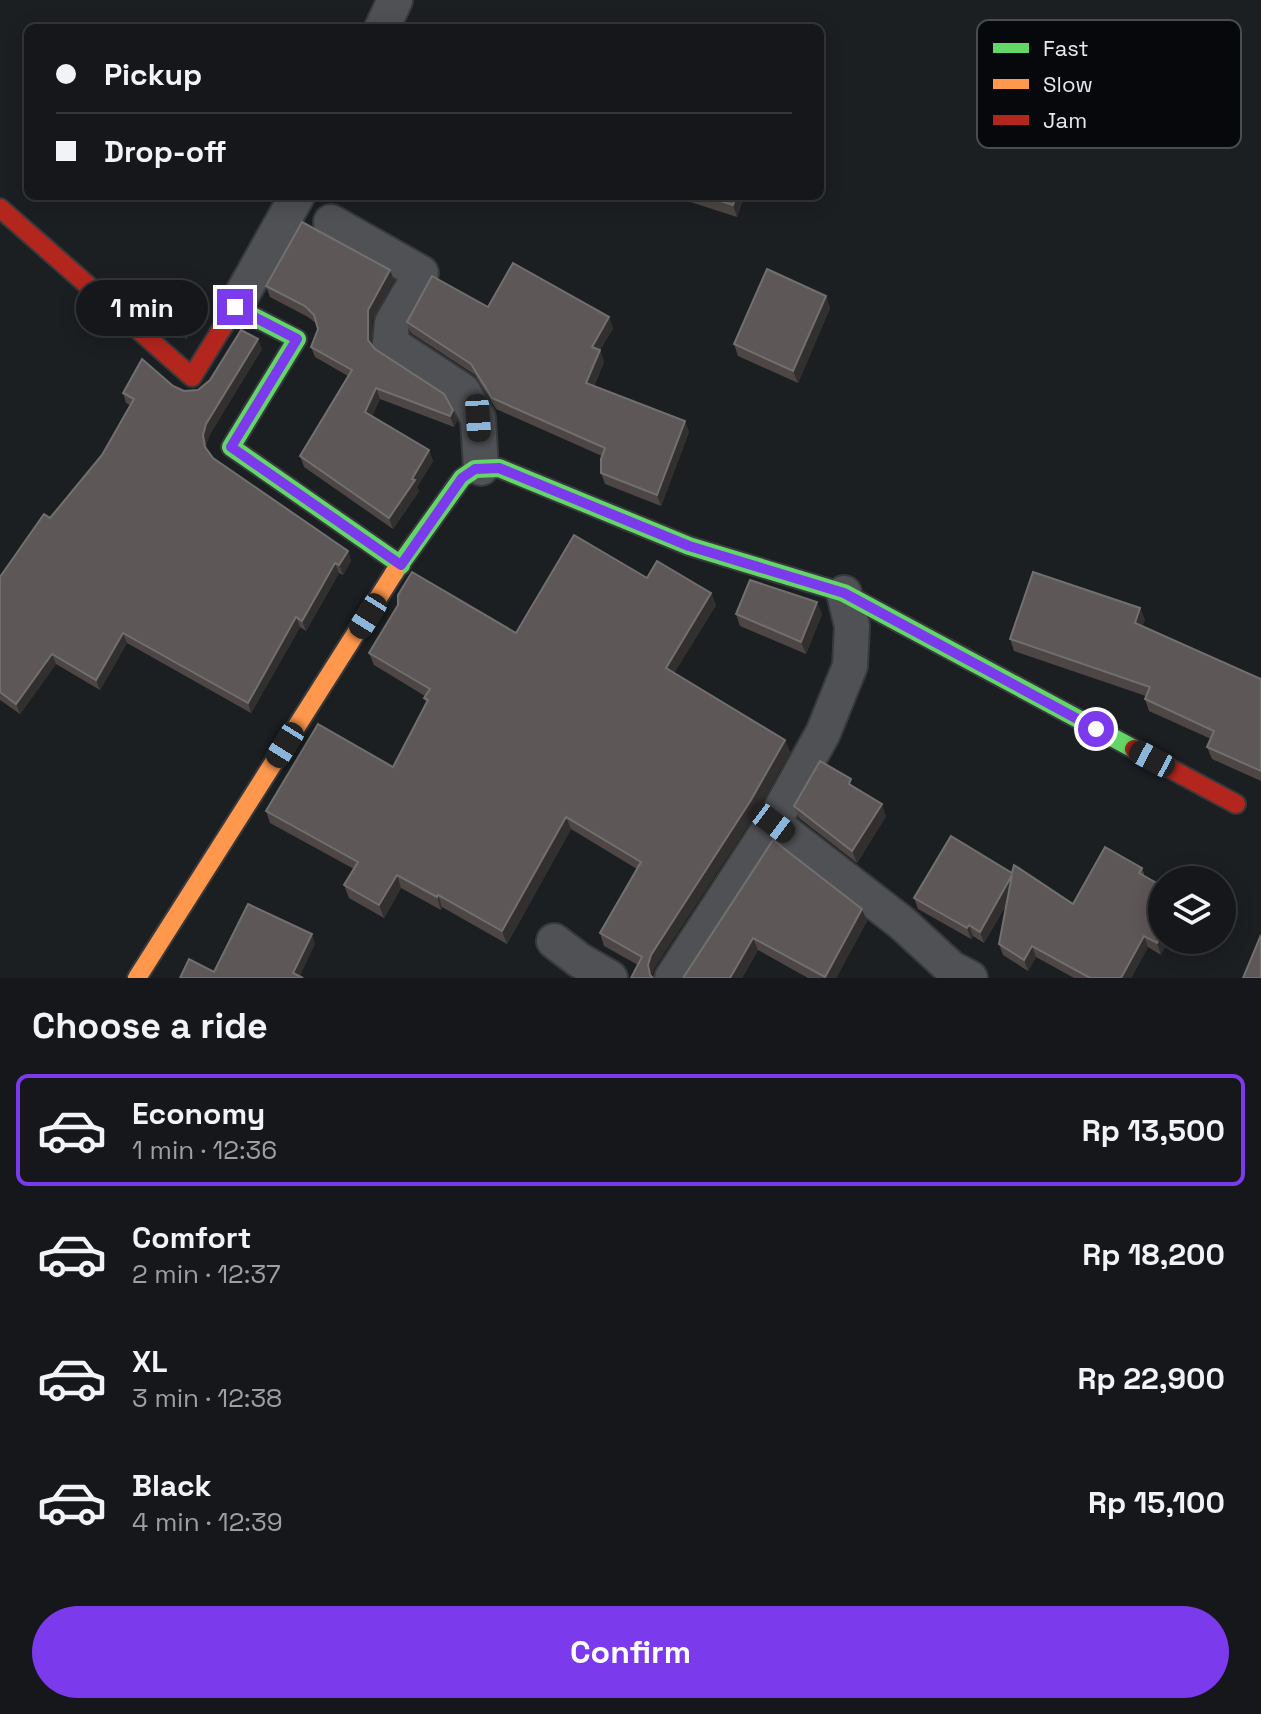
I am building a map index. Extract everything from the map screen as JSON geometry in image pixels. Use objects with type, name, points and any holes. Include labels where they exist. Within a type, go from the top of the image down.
[{"type":"street","points":[[384,24],[395,0]]},
{"type":"street","points":[[0,208],[192,377],[295,200]]},
{"type":"street","points":[[331,222],[421,273],[392,323],[390,343],[463,391],[478,418],[481,468]]},
{"type":"street","points":[[235,307],[297,339],[231,447],[401,565]]},
{"type":"street","points":[[137,978],[401,565],[462,478],[481,468],[499,468],[689,546],[844,593],[1236,804]]},
{"type":"street","points":[[672,978],[773,823],[823,733],[850,666],[852,626],[844,593]]},
{"type":"street","points":[[773,823],[902,923],[951,968],[970,978]]},
{"type":"street","points":[[554,941],[610,978]]},
{"type":"building","points":[[717,200],[735,200],[733,205]]},
{"type":"building","points":[[302,222],[390,270],[368,310],[368,340],[375,349],[444,394],[453,410],[450,416],[376,388],[365,412],[429,450],[412,479],[415,480],[389,518],[300,456],[352,370],[311,347],[318,329],[314,315],[305,306],[266,286]]},
{"type":"building","points":[[513,263],[609,317],[592,347],[600,350],[586,383],[685,421],[657,495],[601,473],[605,448],[492,398],[471,364],[407,322],[432,276],[488,307]]},
{"type":"building","points":[[767,269],[826,296],[793,371],[734,344]]},
{"type":"building","points":[[159,283],[196,304],[182,327],[150,299]]},
{"type":"building","points":[[241,330],[258,339],[206,424],[203,435],[205,447],[213,458],[348,551],[339,565],[335,563],[302,621],[296,617],[248,703],[123,633],[96,680],[52,654],[16,704],[0,692],[0,577],[44,514],[50,518],[102,455],[134,399],[123,393],[142,359],[173,386],[184,391],[198,390],[210,380]]},
{"type":"building","points":[[574,535],[647,578],[657,561],[711,593],[666,668],[785,740],[751,800],[651,955],[648,965],[653,978],[631,978],[642,957],[600,933],[641,862],[566,817],[502,931],[397,875],[379,905],[344,885],[358,862],[266,811],[318,724],[393,767],[428,700],[424,698],[430,689],[369,653],[398,605],[398,595],[412,572],[516,633]]},
{"type":"building","points":[[1033,572],[1140,608],[1135,623],[1261,679],[1261,771],[1207,747],[1214,731],[1145,699],[1150,687],[1010,639]]},
{"type":"building","points":[[750,580],[817,602],[801,642],[736,614]]},
{"type":"building","points":[[820,761],[851,779],[849,784],[882,804],[852,851],[794,806]]},
{"type":"building","points":[[951,836],[1012,873],[1014,865],[1073,904],[1105,847],[1142,868],[1139,873],[1148,878],[1148,938],[1144,936],[1121,978],[1090,978],[1032,946],[1024,960],[999,944],[1012,875],[980,932],[914,898]]},
{"type":"building","points":[[773,840],[862,909],[825,977],[753,938],[730,978],[683,978]]},
{"type":"building","points":[[248,904],[312,934],[293,973],[303,978],[180,978],[189,959],[214,972]]},
{"type":"building","points":[[1261,935],[1261,978],[1243,978]]},
{"type":"traffic: fast","points":[[224,325],[235,307],[297,339],[231,447],[401,565]]},
{"type":"traffic: fast","points":[[394,573],[462,478],[475,469],[499,468],[689,546],[844,593],[1134,749]]},
{"type":"traffic: slow","points":[[137,978],[394,573]]},
{"type":"traffic: jam","points":[[0,208],[192,377],[224,325]]},
{"type":"traffic: jam","points":[[1134,749],[1236,804]]},
{"type":"route","points":[[235,307],[297,339],[231,447],[401,565],[462,478],[475,469],[499,468],[689,546],[844,593],[1096,729]]}]
